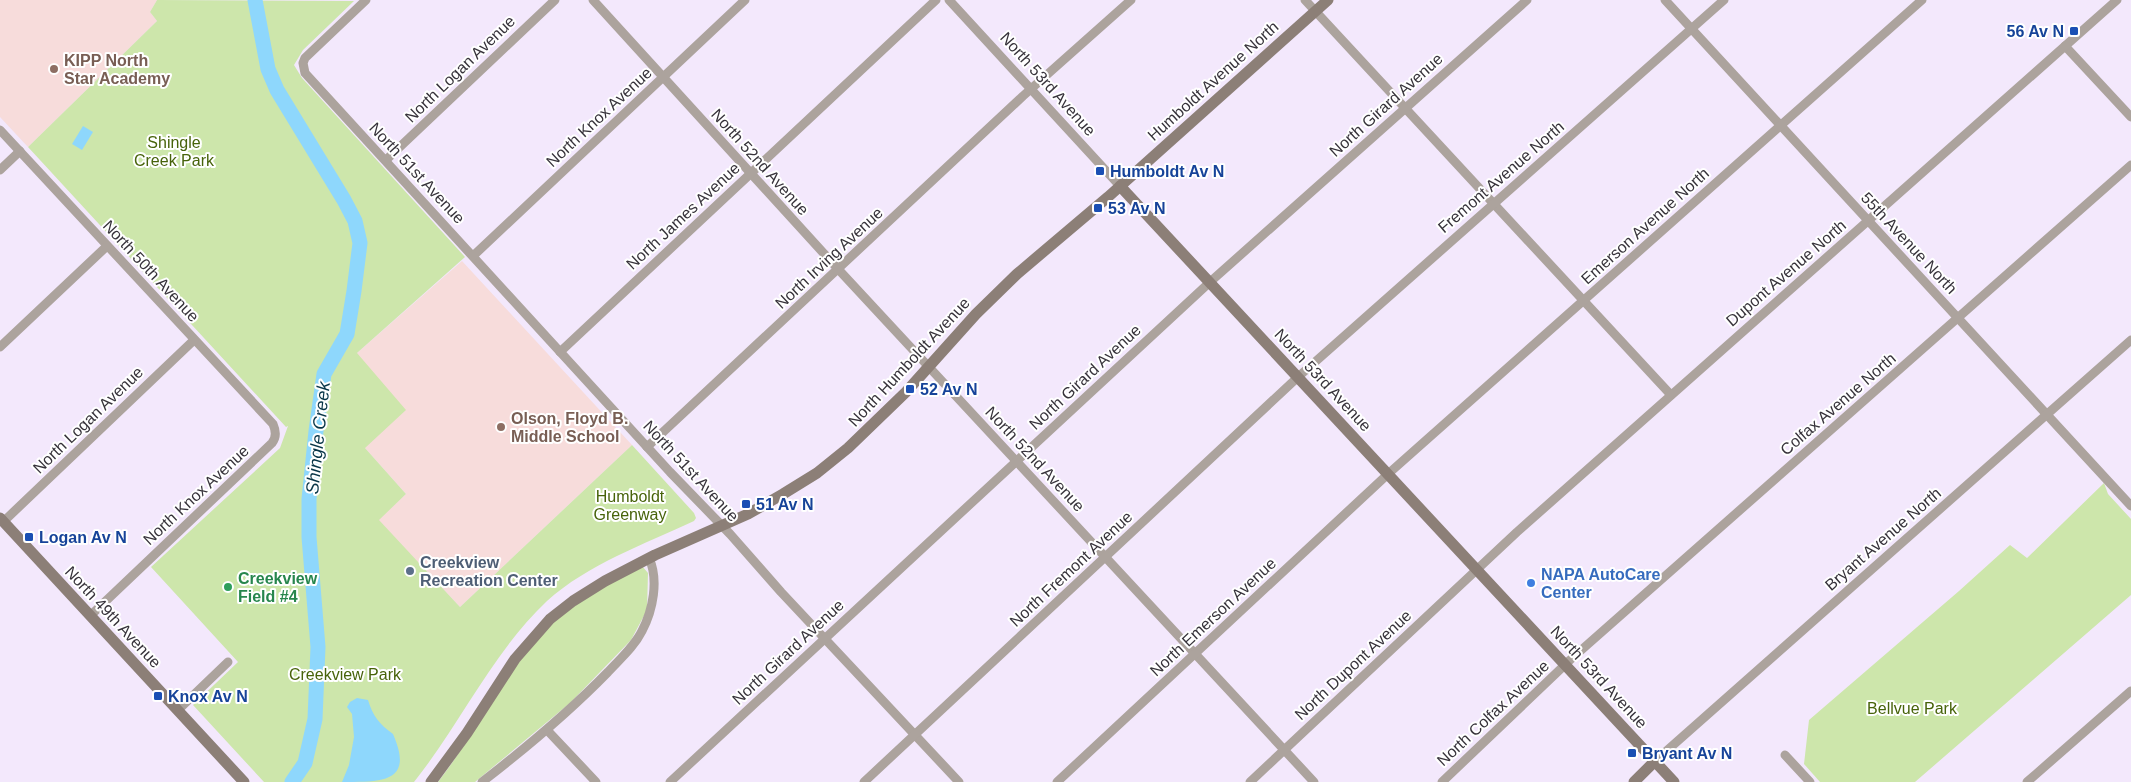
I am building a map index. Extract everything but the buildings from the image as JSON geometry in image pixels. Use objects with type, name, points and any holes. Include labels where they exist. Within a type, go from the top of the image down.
[{"type":"street","name":"North 51st Avenue","points":[[366,0],[305,58],[303,68],[310,78],[647,447],[959,782]]},
{"type":"street","name":"North Logan Avenue","points":[[386,160],[555,0]]},
{"type":"street","name":"North 52nd Avenue","points":[[593,0],[838,269],[1314,782]]},
{"type":"street","name":"North Knox Avenue","points":[[473,256],[745,0]]},
{"type":"street","name":"North James Avenue","points":[[560,352],[936,0]]},
{"type":"street","name":"North 53rd Avenue","points":[[949,0],[1030,90],[1674,782]]},
{"type":"street","name":"North Irving Avenue","points":[[647,447],[1030,90],[1131,0]]},
{"type":"street","points":[[1305,0],[1671,395]]},
{"type":"street","name":"Humboldt Avenue North","points":[[1120,186],[1328,0]]},
{"type":"street","name":"North Girard Avenue","points":[[670,782],[1210,282],[1527,0]]},
{"type":"street","name":"55th Avenue North","points":[[1665,0],[2131,506]]},
{"type":"street","name":"Fremont Avenue North","points":[[1298,377],[1724,0]]},
{"type":"street","name":"Emerson Avenue North","points":[[1388,474],[1922,0]]},
{"type":"street","name":"Dupont Avenue North","points":[[1477,569],[2117,0]]},
{"type":"street","points":[[2065,46],[2131,117]]},
{"type":"street","name":"North 50th Avenue","points":[[0,130],[273,424],[276,436]]},
{"type":"street","points":[[0,170],[20,151]]},
{"type":"street","name":"Colfax Avenue North","points":[[1565,665],[2131,165]]},
{"type":"street","name":"North Humboldt Avenue","points":[[431,782],[467,733],[515,659],[550,619],[573,601],[605,581],[649,558],[748,514],[783,494],[829,463],[878,421],[976,314],[1017,274],[1120,186]]},
{"type":"street","points":[[0,347],[107,246]]},
{"type":"street","name":"North Logan Avenue","points":[[2,520],[194,340]]},
{"type":"street","name":"Bryant Avenue North","points":[[1655,761],[2131,340]]},
{"type":"street","name":"North Fremont Avenue","points":[[864,782],[1298,377]]},
{"type":"street","name":"North Knox Avenue","points":[[90,616],[272,444],[276,436]]},
{"type":"street","name":"North Emerson Avenue","points":[[1057,782],[1388,474]]},
{"type":"street","name":"North 49th Avenue","points":[[2,520],[244,782]]},
{"type":"street","points":[[482,782],[547,730],[588,693],[642,633],[650,612],[653,590],[653,568],[649,558]]},
{"type":"street","name":"North Dupont Avenue","points":[[1250,782],[1477,569]]},
{"type":"street","points":[[178,710],[228,662]]},
{"type":"street","name":"North Colfax Avenue","points":[[1442,782],[1565,665]]},
{"type":"street","points":[[2027,782],[2131,690]]},
{"type":"street","points":[[547,730],[596,782]]},
{"type":"street","points":[[1785,755],[1810,782]]},
{"type":"street","points":[[1634,782],[1655,761]]},
{"type":"shaded area","name":"KIPP North Star Academy","points":[[0,0],[157,0],[150,12],[157,21],[28,147],[0,117]]},
{"type":"shaded area","name":"Olson, Floyd B. Middle School","points":[[462,261],[632,445],[460,607],[378,520],[406,494],[365,448],[357,353]]},
{"type":"green space","points":[[157,0],[354,1],[303,50],[294,65],[302,78],[465,257],[357,353],[406,410],[365,448],[406,494],[379,520],[460,607],[632,445],[694,513],[696,518],[694,521],[599,565],[580,576],[547,601],[527,621],[493,666],[414,782],[264,782],[193,705],[238,662],[151,567],[280,448],[288,426],[286,427],[28,147],[157,21],[150,12]]},
{"type":"green space","name":"Bellvue Park","points":[[2104,483],[2108,494],[2131,519],[2131,595],[1915,782],[1820,782],[1804,764],[1809,720],[2010,545],[2027,558]]},
{"type":"green space","name":"Humboldt Greenway","points":[[642,566],[648,573],[647,610],[631,640],[570,703],[475,782],[438,782],[516,667],[551,624],[580,600]]},
{"type":"water","points":[[83,126],[93,132],[82,150],[72,144]]},
{"type":"water","points":[[357,698],[368,700],[377,719],[393,734],[399,750],[400,762],[397,770],[391,776],[371,781],[342,782],[349,765],[354,737],[352,714],[347,707],[350,702]]},
{"type":"waterway","name":"Shingle Creek","points":[[255,0],[268,69],[277,90],[344,200],[355,221],[360,243],[347,334],[324,374],[316,431],[309,499],[309,537],[318,647],[315,719],[305,763],[292,782]]},
{"type":"place","name":"56 Av N","points":[[2074,31]]},
{"type":"place","name":"KIPP North Star Academy","points":[[54,69]]},
{"type":"place","name":"Humboldt Av N","points":[[1100,171]]},
{"type":"place","name":"53 Av N","points":[[1098,208]]},
{"type":"place","name":"52 Av N","points":[[910,389]]},
{"type":"place","name":"Olson, Floyd B. Middle School","points":[[501,427]]},
{"type":"place","name":"51 Av N","points":[[746,504]]},
{"type":"place","name":"Logan Av N","points":[[29,537]]},
{"type":"place","name":"Creekview Recreation Center","points":[[410,571]]},
{"type":"place","name":"NAPA AutoCare Center","points":[[1531,583]]},
{"type":"place","name":"Creekview Field #4","points":[[228,587]]},
{"type":"place","name":"Knox Av N","points":[[158,696]]},
{"type":"place","name":"Bryant Av N","points":[[1632,753]]},
{"type":"park label","name":"Shingle Creek Park","points":[[174,151]]},
{"type":"park label","name":"Creekview Park","points":[[345,674]]}]
